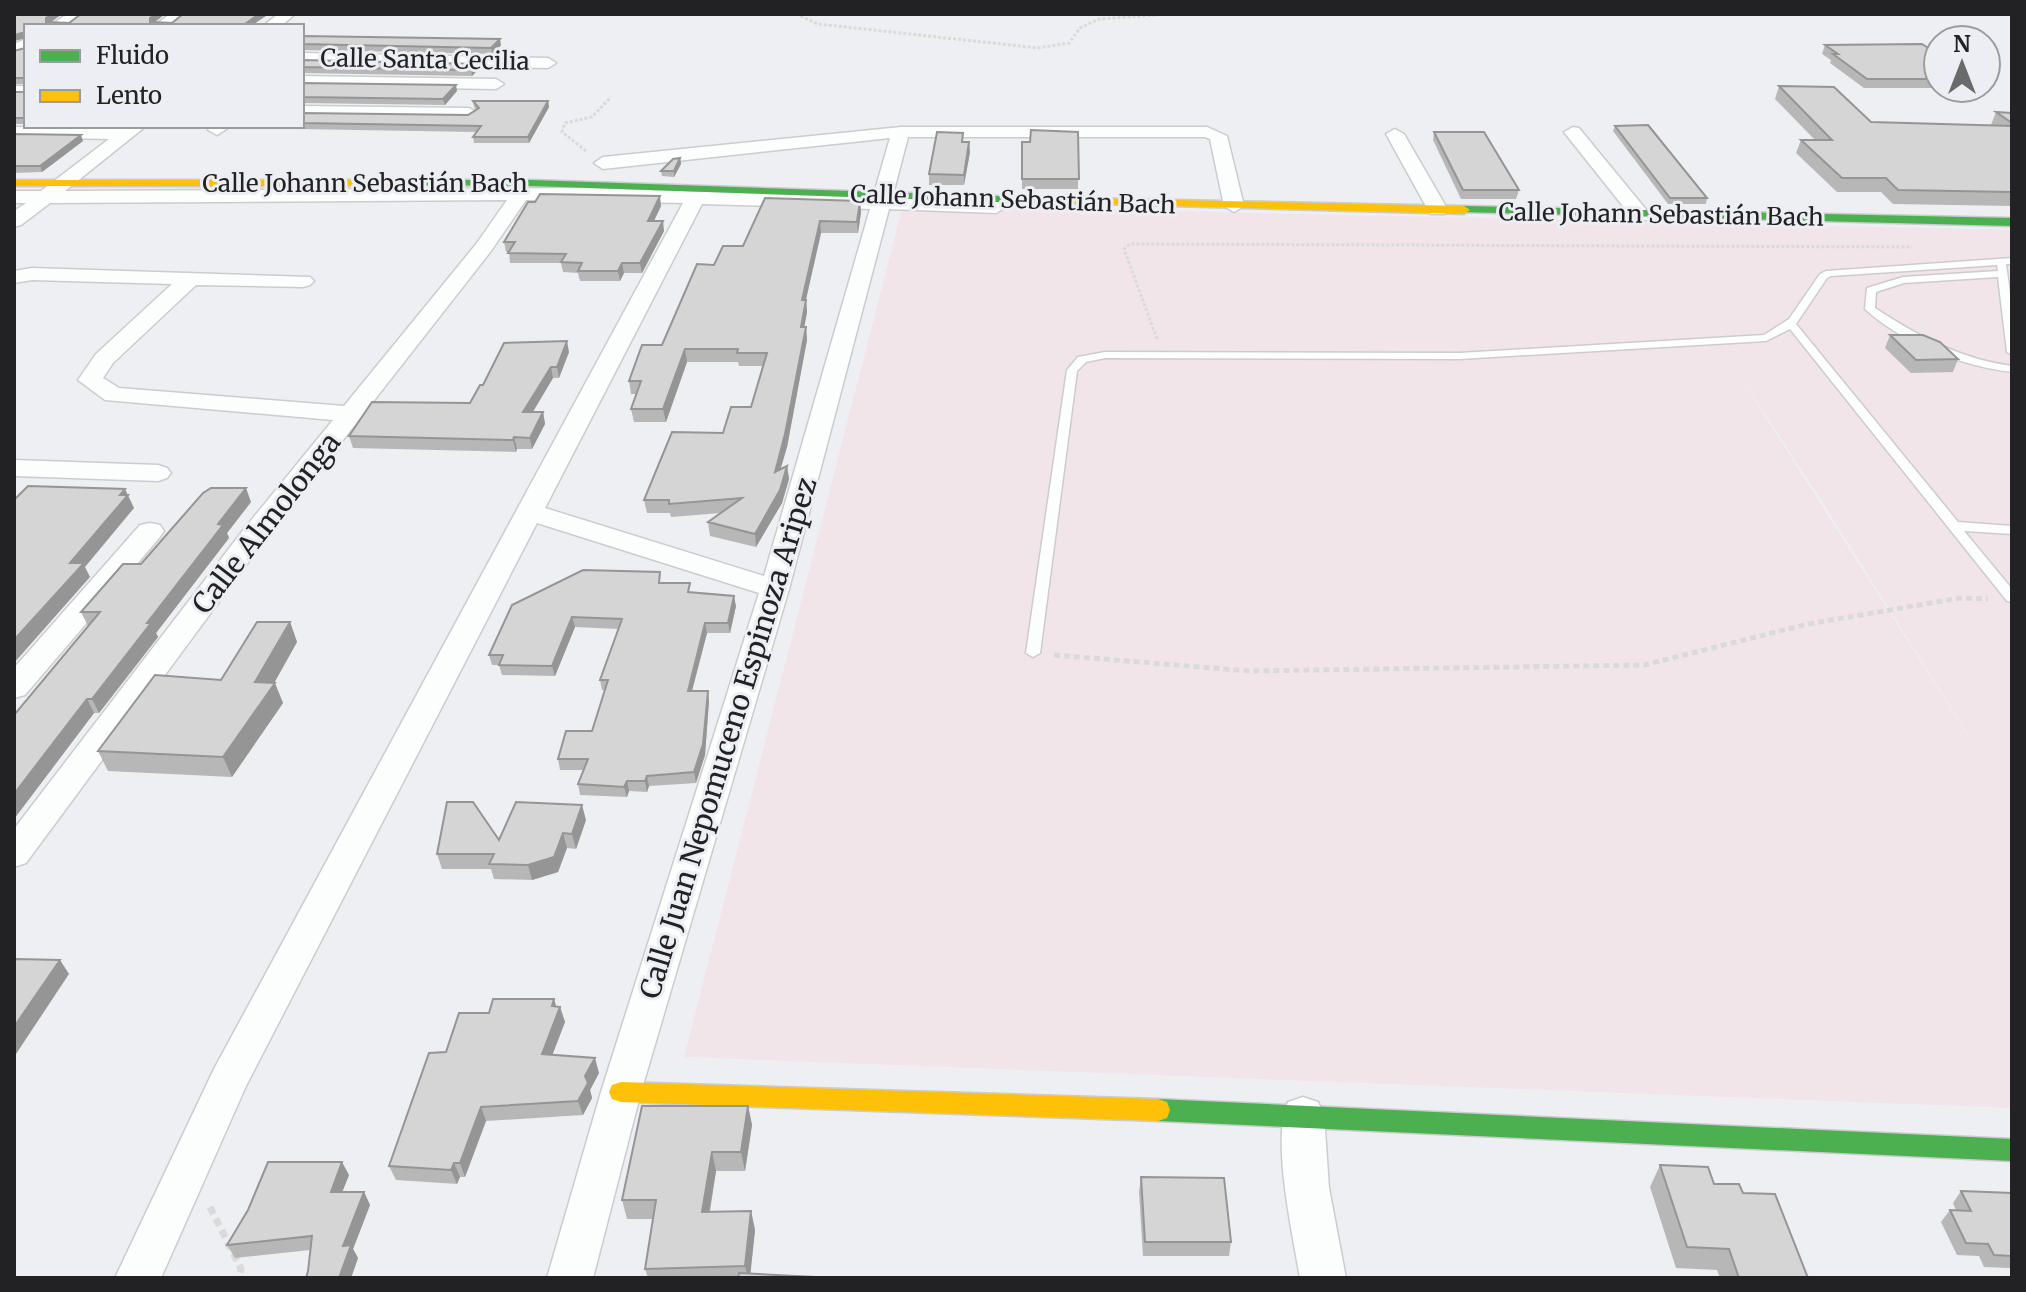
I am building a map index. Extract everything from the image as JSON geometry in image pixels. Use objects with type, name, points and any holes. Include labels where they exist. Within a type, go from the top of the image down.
[{"type":"street","name":"Calle Santa Cecilia","points":[[304,58],[548,63]]},
{"type":"street","points":[[304,81],[496,84]]},
{"type":"street","points":[[304,111],[469,113]]},
{"type":"street","points":[[14,132],[132,130]]},
{"type":"street","points":[[14,221],[132,130]]},
{"type":"street","points":[[603,163],[901,132],[1213,133],[1218,136],[1234,206]]},
{"type":"street","name":"Calle Juan Nepomuceno Espinoza Aripez","points":[[570,1278],[621,1092],[775,589],[901,132]]},
{"type":"street","points":[[1573,132],[1641,216]]},
{"type":"street","points":[[1395,134],[1438,210]]},
{"type":"street","name":"Calle Johann Sebastián Bach","points":[[14,183],[532,183],[883,200],[2012,230]]},
{"type":"street","name":"Calle Johann Sebastián Bach","points":[[14,197],[521,194],[2012,222]]},
{"type":"street","name":"Calle Almolonga","points":[[14,854],[254,535],[484,247],[521,194]]},
{"type":"street","points":[[138,1278],[228,1081],[695,198]]},
{"type":"street","points":[[14,277],[32,274],[303,281]]},
{"type":"street","points":[[191,278],[104,359],[90,380],[113,395],[351,414]]},
{"type":"street","points":[[14,468],[158,473]]},
{"type":"street","points":[[531,512],[775,589]]},
{"type":"street","points":[[14,688],[150,531]]},
{"type":"street","points":[[621,1092],[1303,1115],[2012,1150]]},
{"type":"street","points":[[1303,1115],[1307,1188],[1323,1278]]},
{"type":"lane","points":[[1033,653],[1072,370],[1082,359],[1105,355],[1460,356],[1766,338],[1783,333],[1792,325],[1823,276],[1829,273],[2005,265]]},
{"type":"lane","points":[[2005,265],[2012,352]]},
{"type":"lane","points":[[2005,265],[1903,280],[1871,290],[1870,309],[1914,339],[1951,355],[1991,367],[2012,369]]},
{"type":"lane","points":[[1792,325],[1954,526],[2006,599]]},
{"type":"lane","points":[[1954,526],[2012,530]]},
{"type":"path","points":[[796,14],[818,24],[908,31],[1038,48],[1069,43],[1081,27],[1089,23],[1115,17],[1173,14]]},
{"type":"path","points":[[603,163],[562,132],[565,123],[593,119],[606,107],[611,97]]},
{"type":"path","name":"Calle Johann Sebastián Bach","points":[[1163,355],[1124,249],[1130,244],[1916,247]]},
{"type":"path","points":[[1033,653],[1249,671],[1644,665],[1808,624],[1960,598],[2006,599]]},
{"type":"path","points":[[204,1195],[241,1269],[239,1278]]},
{"type":"shaded area","points":[[903,205],[2012,230],[2012,1108],[684,1057]],"holes":[[[1732,364],[1821,500],[2010,802]]]},
{"type":"building","points":[[14,14],[52,14],[46,22],[69,23],[81,14],[156,14],[150,22],[172,23],[183,14],[259,14],[245,24],[24,24],[24,32],[14,35]]},
{"type":"building","points":[[304,36],[500,39],[491,48],[304,44]]},
{"type":"building","points":[[1922,44],[1922,79],[1867,79],[1825,45]]},
{"type":"building","points":[[24,48],[24,78],[14,78],[14,51]]},
{"type":"building","points":[[304,60],[477,64],[471,70],[304,67]]},
{"type":"building","points":[[304,83],[456,85],[443,99],[304,97]]},
{"type":"building","points":[[1779,86],[1834,87],[1871,122],[2012,126],[2012,192],[1898,190],[1886,178],[1842,178],[1801,140],[1832,140]]},
{"type":"building","points":[[14,92],[24,92],[24,118],[14,118]]},
{"type":"building","points":[[473,101],[548,101],[528,137],[473,137],[481,126],[304,123],[304,113],[468,115],[479,108]]},
{"type":"building","points":[[1996,112],[2012,113],[2012,123]]},
{"type":"building","points":[[1648,125],[1707,198],[1670,198],[1615,126]]},
{"type":"building","points":[[1031,130],[1078,132],[1079,179],[1022,179],[1022,142],[1030,142]]},
{"type":"building","points":[[937,132],[963,133],[962,142],[969,142],[964,175],[929,174]]},
{"type":"building","points":[[1434,132],[1484,132],[1519,190],[1463,190]]},
{"type":"building","points":[[14,134],[81,135],[40,166],[14,166]]},
{"type":"building","points":[[680,158],[674,171],[661,171],[673,159]]},
{"type":"building","points":[[540,194],[660,196],[648,221],[663,221],[640,263],[622,263],[618,271],[578,271],[582,263],[561,262],[566,254],[508,253],[515,242],[504,242],[528,202],[535,202]]},
{"type":"building","points":[[765,198],[860,201],[857,222],[820,221],[802,300],[806,300],[801,327],[806,327],[775,472],[787,466],[780,490],[755,534],[708,522],[742,498],[669,504],[669,500],[644,500],[672,432],[723,433],[731,407],[751,407],[767,353],[737,353],[738,349],[685,349],[663,409],[631,409],[641,381],[629,381],[642,345],[662,345],[697,264],[714,265],[723,246],[743,246]]},
{"type":"building","points":[[1890,335],[1923,335],[1940,342],[1958,359],[1916,360]]},
{"type":"building","points":[[567,341],[557,367],[551,367],[523,412],[543,412],[530,438],[349,436],[372,402],[470,403],[480,385],[483,385],[504,343]]},
{"type":"building","points":[[28,486],[125,489],[120,495],[128,495],[70,563],[84,563],[14,640],[14,500]]},
{"type":"building","points":[[211,488],[246,488],[218,524],[223,525],[147,623],[151,623],[92,699],[87,699],[14,794],[14,715],[100,612],[81,612],[123,564],[141,564],[203,493]]},
{"type":"building","points":[[583,570],[660,572],[659,583],[690,583],[688,592],[734,596],[728,623],[705,623],[688,691],[708,691],[703,744],[694,772],[647,776],[645,781],[627,781],[624,787],[578,784],[588,759],[558,759],[566,731],[592,731],[608,680],[600,680],[622,619],[572,617],[552,666],[499,665],[503,655],[489,655],[512,605]]},
{"type":"building","points":[[257,622],[290,622],[255,682],[275,683],[223,757],[98,751],[155,675],[221,680]]},
{"type":"building","points":[[447,802],[473,802],[499,840],[516,802],[582,805],[572,834],[563,833],[554,857],[528,865],[489,864],[494,854],[437,854]]},
{"type":"building","points":[[16,959],[60,960],[14,1027],[14,962]]},
{"type":"building","points":[[493,999],[554,999],[552,1006],[560,1007],[542,1054],[595,1058],[585,1076],[588,1083],[578,1101],[481,1107],[460,1163],[454,1163],[451,1170],[389,1166],[429,1053],[446,1052],[459,1013],[489,1013]]},
{"type":"building","points":[[642,1106],[748,1106],[741,1152],[712,1152],[702,1212],[751,1211],[745,1266],[645,1269],[656,1200],[622,1200]]},
{"type":"building","points":[[268,1162],[342,1162],[331,1192],[364,1192],[343,1246],[351,1245],[339,1278],[306,1278],[312,1236],[227,1245],[248,1210]]},
{"type":"building","points":[[1660,1165],[1708,1167],[1714,1184],[1739,1184],[1743,1193],[1775,1194],[1808,1278],[1739,1278],[1729,1249],[1687,1247]]},
{"type":"building","points":[[1141,1177],[1224,1178],[1231,1242],[1145,1242]]},
{"type":"building","points":[[1961,1191],[2012,1193],[2012,1256],[1994,1255],[1988,1244],[1966,1243],[1950,1210],[1971,1211]]},
{"type":"building","points":[[739,1273],[813,1277],[738,1278]]},
{"type":"traffic: fast","points":[[393,183],[532,183],[1026,200]]},
{"type":"traffic: fast","points":[[1464,210],[2012,222]]},
{"type":"traffic: fast","points":[[1158,1110],[2012,1150]]},
{"type":"traffic: slow","points":[[14,183],[393,183]]},
{"type":"traffic: slow","points":[[1026,200],[1464,210]]},
{"type":"traffic: slow","points":[[621,1092],[1158,1110]]}]
